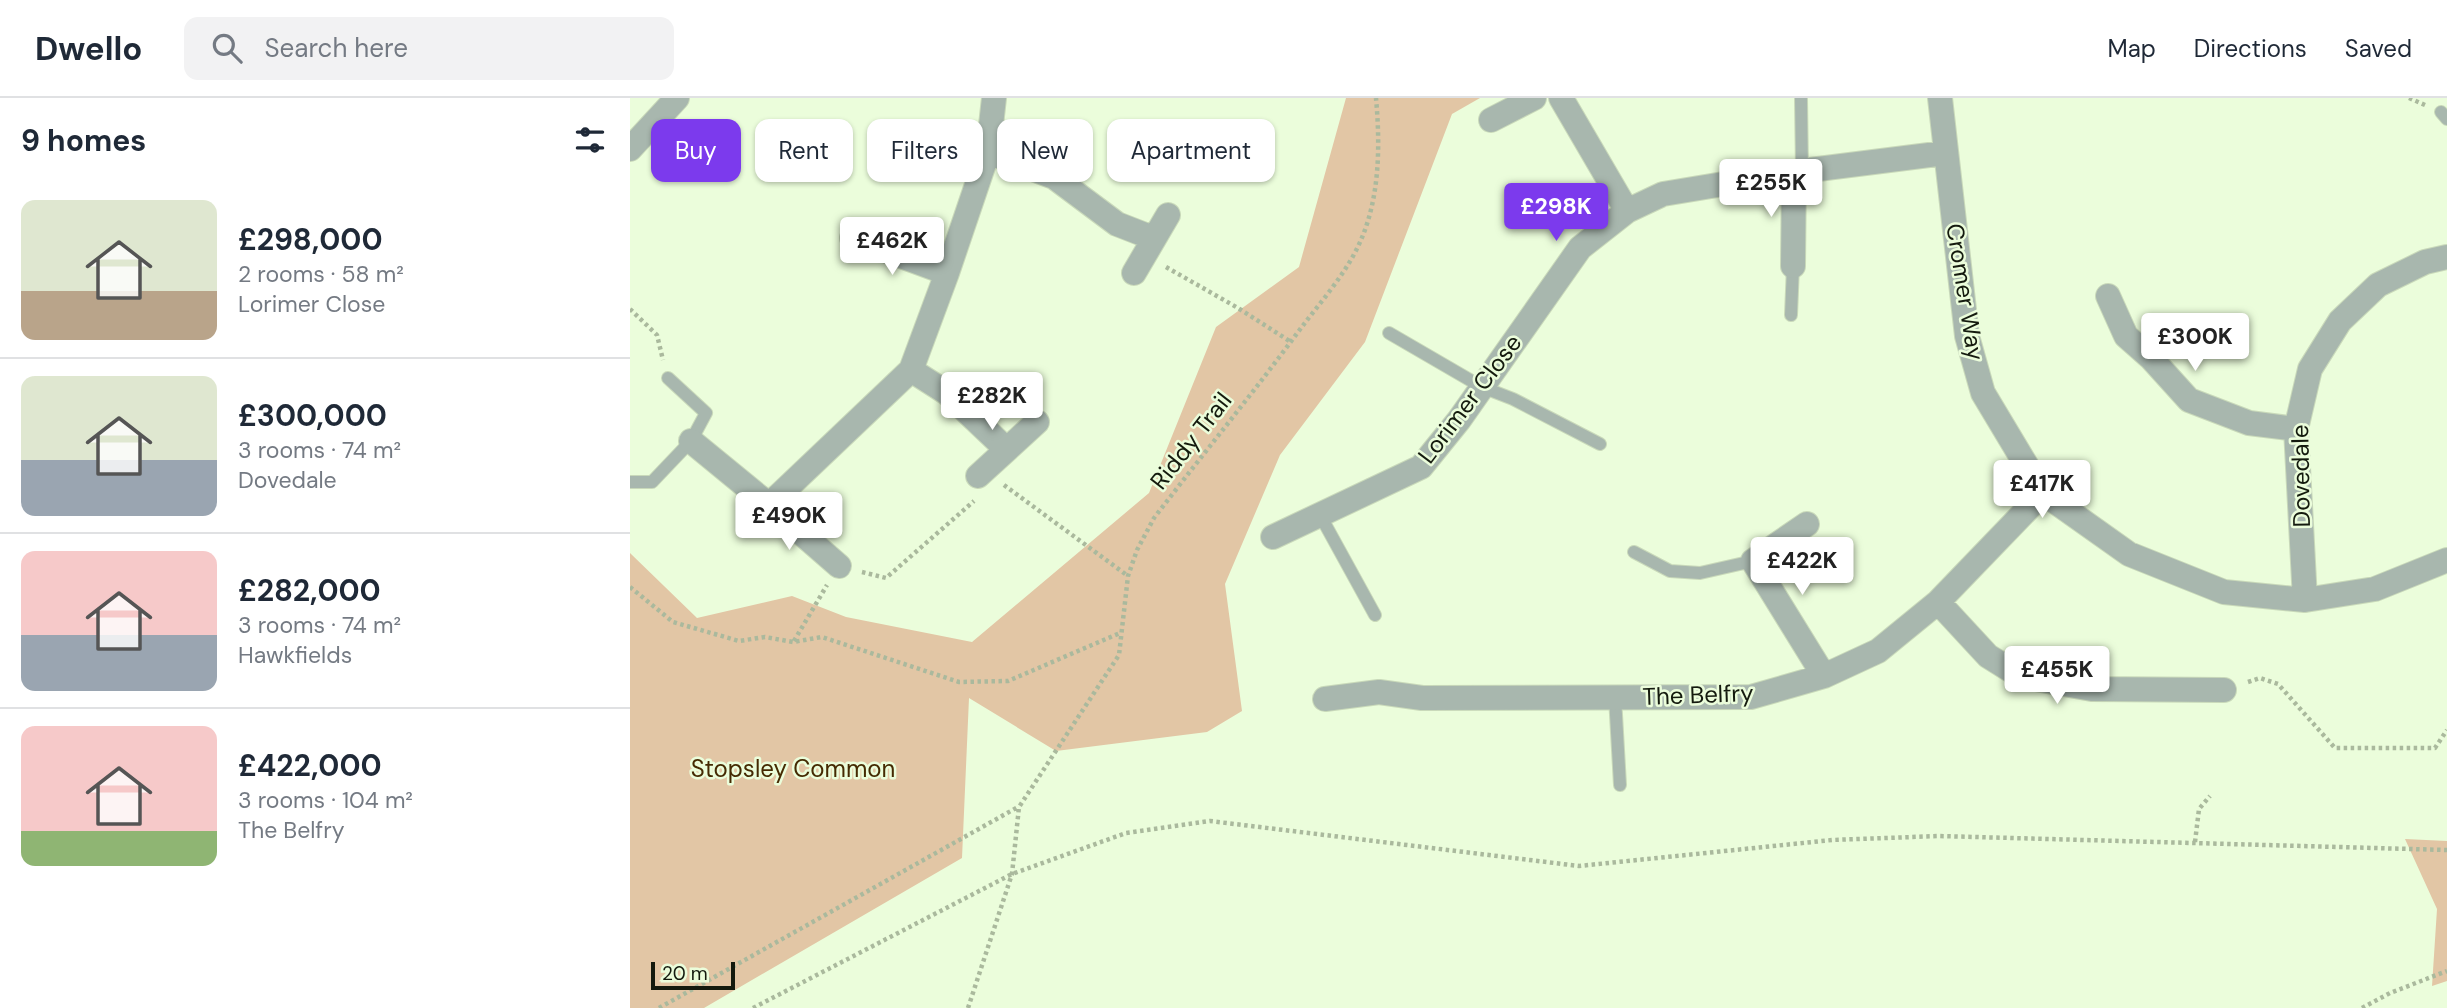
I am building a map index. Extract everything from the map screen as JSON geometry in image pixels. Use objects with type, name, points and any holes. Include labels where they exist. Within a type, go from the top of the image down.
[{"type":"street","points":[[630,149],[677,98]]},
{"type":"street","points":[[769,505],[911,370],[988,152],[994,98]]},
{"type":"street","points":[[1491,120],[1534,98]]},
{"type":"street","points":[[1561,98],[1627,211]]},
{"type":"street","name":"Cromer Way","points":[[1940,98],[1967,336],[1983,393],[2043,493],[2129,554],[2224,592],[2305,600],[2375,589],[2447,560]]},
{"type":"street","points":[[988,152],[1054,177],[1118,224],[1144,255],[1168,215]]},
{"type":"street","name":"Lorimer Close","points":[[1273,537],[1421,467],[1482,387],[1580,248],[1627,211],[1663,194],[1798,172],[1945,153]]},
{"type":"street","points":[[1793,266],[1798,172]]},
{"type":"street","points":[[852,238],[947,273]]},
{"type":"street","name":"Dovedale","points":[[2305,600],[2296,429],[2310,369],[2340,321],[2378,285],[2425,262],[2447,257]]},
{"type":"street","points":[[2108,296],[2126,336],[2151,358],[2189,400],[2249,423],[2296,429]]},
{"type":"street","points":[[911,370],[947,393],[1006,449]]},
{"type":"street","points":[[982,472],[1037,422]]},
{"type":"street","points":[[691,441],[839,566]]},
{"type":"street","name":"The Belfry","points":[[1325,699],[1379,692],[1422,698],[1751,697],[1824,676],[1878,651],[1938,602],[2043,493]]},
{"type":"street","points":[[1807,524],[1753,561],[1824,676]]},
{"type":"street","points":[[1938,602],[1988,656],[2020,676],[2092,689],[2224,690]]},
{"type":"lane","points":[[1798,172],[1801,98]]},
{"type":"lane","points":[[1791,315],[1793,266]]},
{"type":"lane","points":[[1390,333],[1482,387],[1513,399],[1600,444]]},
{"type":"lane","points":[[630,482],[652,482],[691,441],[706,413],[668,378]]},
{"type":"lane","points":[[1320,515],[1375,615]]},
{"type":"lane","points":[[1633,552],[1670,571],[1680,572],[1700,573],[1753,561]]},
{"type":"lane","points":[[1615,697],[1620,785]]},
{"type":"path","name":"Riddy Trail","points":[[1019,807],[1119,655],[1128,576],[1137,550],[1154,518],[1337,281],[1363,235],[1373,202],[1378,164],[1376,98]]},
{"type":"path","points":[[1144,255],[1238,307],[1291,342]]},
{"type":"path","points":[[630,309],[657,335],[668,378]]},
{"type":"path","points":[[982,472],[1128,576]]},
{"type":"path","points":[[793,642],[839,566],[886,578],[982,494],[982,472]]},
{"type":"path","points":[[630,587],[673,622],[739,641],[765,637],[793,642],[822,637],[959,682],[1008,681],[1121,632]]},
{"type":"path","points":[[2224,690],[2260,678],[2278,684],[2335,748],[2435,748],[2447,730]]},
{"type":"path","points":[[2195,842],[2199,809],[2210,796]]},
{"type":"path","points":[[968,1008],[1012,874],[1019,807]]},
{"type":"path","points":[[659,1008],[1019,807]]},
{"type":"path","points":[[753,1008],[1012,874],[1126,833],[1210,821],[1580,866],[1846,839],[1939,836],[2447,850]]},
{"type":"path","points":[[2362,1008],[2390,993],[2447,971]]},
{"type":"green space","name":"Stopsley Common","points":[[1346,98],[1480,98],[1452,114],[1365,342],[1280,455],[1225,584],[1242,711],[1207,732],[1056,751],[969,698],[962,858],[704,1008],[630,1008],[630,553],[697,618],[792,596],[846,617],[972,642],[1149,493],[1216,327],[1299,267]]},
{"type":"green space","points":[[2405,839],[2447,841],[2447,981],[2432,986],[2437,909]]}]
